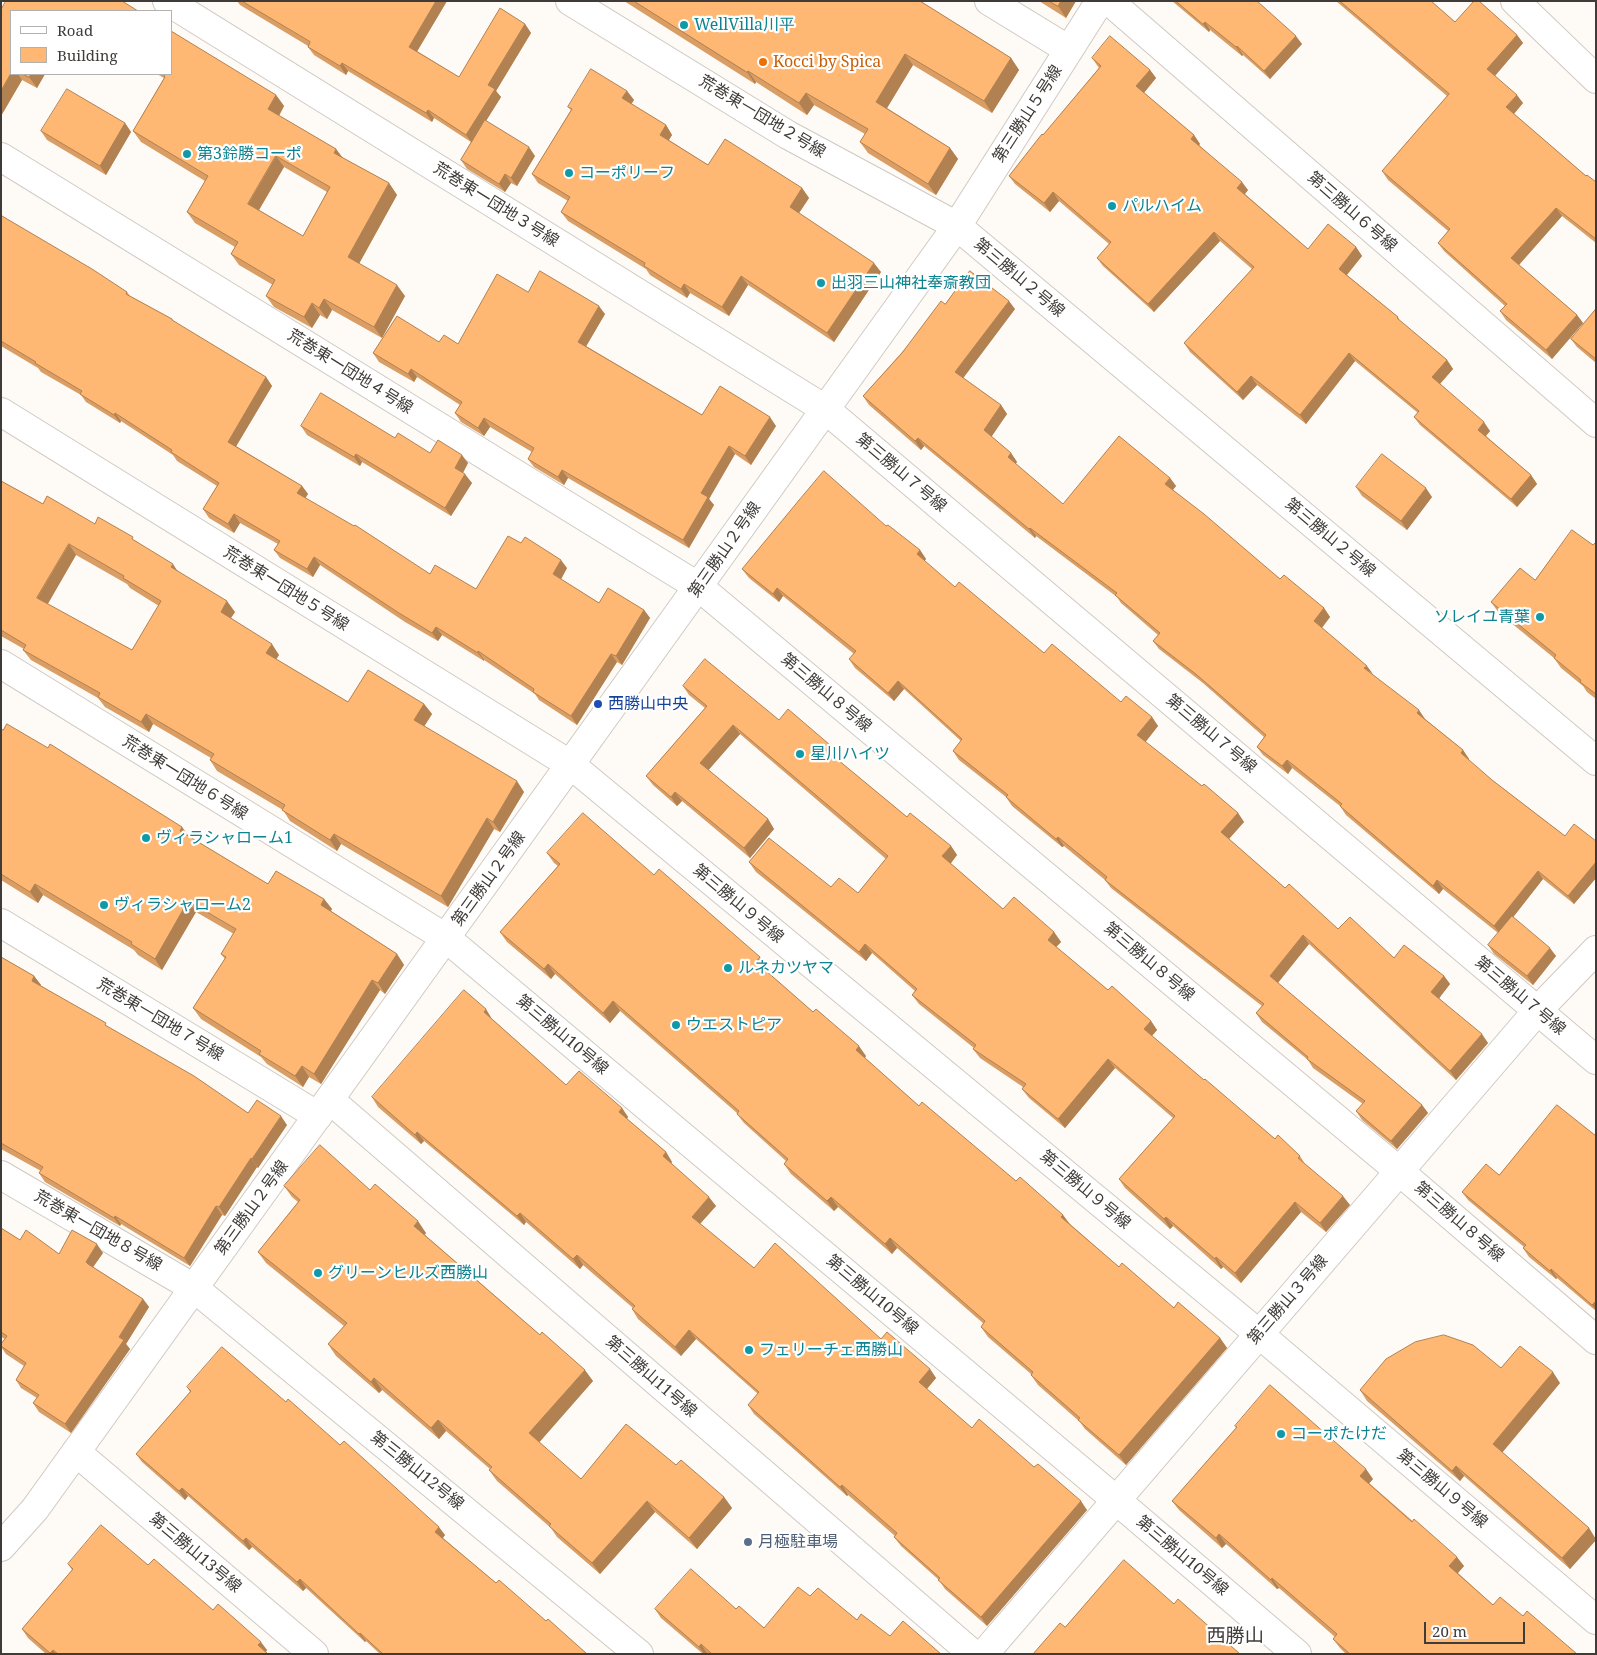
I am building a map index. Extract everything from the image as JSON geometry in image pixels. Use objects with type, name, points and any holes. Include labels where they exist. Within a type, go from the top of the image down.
[{"type":"street","name":"荒巻東一団地３号線","points":[[167,1],[825,409]]},
{"type":"street","name":"荒巻東一団地２号線","points":[[570,1],[788,135],[957,226]]},
{"type":"street","points":[[989,1],[1069,50]]},
{"type":"street","name":"第三勝山５号線","points":[[957,226],[1100,1]]},
{"type":"street","name":"第三勝山６号線","points":[[1108,1],[1596,423]]},
{"type":"street","points":[[1515,1],[1596,79]]},
{"type":"street","name":"荒巻東一団地４号線","points":[[1,157],[699,587]]},
{"type":"street","name":"第三勝山２号線","points":[[1,1546],[35,1509],[957,226],[1596,761]]},
{"type":"street","name":"第三勝山７号線","points":[[825,409],[1596,1060]]},
{"type":"street","name":"荒巻東一団地５号線","points":[[1,412],[570,765]]},
{"type":"street","name":"第三勝山８号線","points":[[699,587],[1399,1171],[1596,1340]]},
{"type":"street","name":"荒巻東一団地６号線","points":[[1,664],[446,938]]},
{"type":"street","name":"第三勝山９号線","points":[[570,765],[1259,1334],[1596,1620]]},
{"type":"street","name":"荒巻東一団地７号線","points":[[1,922],[324,1108]]},
{"type":"street","name":"第三勝山10号線","points":[[446,938],[1297,1654]]},
{"type":"street","name":"第三勝山３号線","points":[[984,1654],[1538,1010],[1596,950]]},
{"type":"street","name":"第三勝山11号線","points":[[324,1108],[973,1654]]},
{"type":"street","name":"荒巻東一団地８号線","points":[[1,1175],[194,1288]]},
{"type":"street","name":"第三勝山12号線","points":[[194,1288],[639,1654]]},
{"type":"street","name":"第三勝山13号線","points":[[76,1452],[314,1654]]},
{"type":"building","points":[[6,1],[122,1],[136,10],[10,10],[10,75],[1,91],[1,10]]},
{"type":"building","points":[[242,1],[436,1],[409,47],[459,77],[500,8],[525,24],[488,85],[495,89],[466,135],[428,110],[426,113],[342,63],[340,66],[308,47],[310,42]]},
{"type":"building","points":[[634,1],[920,1],[1011,58],[984,101],[905,54],[876,102],[950,148],[928,184],[860,142],[868,129],[806,93],[799,103]]},
{"type":"building","points":[[1049,1],[1061,1],[1058,6]]},
{"type":"building","points":[[1176,1],[1257,1],[1296,36],[1264,71],[1237,46],[1205,22],[1203,24]]},
{"type":"building","points":[[1340,1],[1431,1],[1455,22],[1474,1],[1479,1],[1517,35],[1487,69],[1517,95],[1506,107],[1586,176],[1596,182],[1596,239],[1556,208],[1511,258],[1577,315],[1546,350],[1500,311],[1507,304],[1438,243],[1450,229],[1382,171],[1449,94]]},
{"type":"building","points":[[172,32],[276,95],[268,109],[336,149],[334,153],[389,183],[348,257],[397,285],[374,327],[324,299],[319,308],[312,303],[304,317],[266,296],[275,280],[231,254],[238,242],[187,212],[208,176],[133,131],[164,76],[172,75]],"holes":[[[276,156],[330,187],[303,236],[248,204]]]},
{"type":"building","points":[[1110,36],[1150,70],[1136,86],[1194,135],[1191,139],[1242,182],[1237,188],[1308,249],[1328,224],[1356,247],[1339,269],[1447,360],[1432,377],[1484,422],[1478,430],[1531,475],[1511,499],[1414,417],[1419,411],[1349,353],[1300,415],[1251,376],[1237,392],[1184,343],[1254,267],[1214,232],[1148,304],[1097,258],[1111,242],[1053,192],[1044,203],[1009,176],[1042,134],[1101,66],[1092,58]]},
{"type":"building","points":[[591,69],[627,91],[622,98],[666,125],[660,135],[708,165],[725,139],[802,188],[790,207],[874,263],[827,333],[741,276],[722,307],[684,284],[681,289],[644,266],[645,263],[561,212],[570,197],[532,174],[572,109],[568,107]]},
{"type":"building","points":[[67,89],[125,123],[100,166],[41,131]]},
{"type":"building","points":[[485,120],[529,147],[511,178],[505,174],[499,184],[461,160]]},
{"type":"building","points":[[2,216],[92,269],[127,292],[126,294],[172,319],[266,377],[228,442],[302,486],[297,493],[355,525],[430,574],[435,565],[476,589],[508,536],[521,543],[525,537],[561,560],[553,574],[599,603],[608,588],[644,610],[616,656],[611,654],[571,716],[533,692],[534,689],[478,651],[478,653],[436,627],[432,633],[314,557],[307,569],[274,550],[280,541],[234,514],[228,524],[203,509],[219,483],[115,413],[114,415],[80,394],[82,391],[1,341]]},
{"type":"building","points":[[540,271],[599,306],[578,342],[702,415],[720,386],[770,417],[745,456],[729,446],[701,493],[708,497],[683,540],[562,470],[558,477],[528,459],[534,448],[484,418],[478,428],[455,413],[462,402],[411,369],[408,374],[373,353],[397,316],[439,342],[444,335],[458,344],[497,274],[528,292]]},
{"type":"building","points":[[970,271],[1009,301],[955,372],[1001,405],[984,430],[1011,453],[1008,457],[1063,504],[1119,436],[1170,478],[1165,484],[1204,514],[1280,579],[1284,575],[1324,608],[1314,621],[1367,666],[1364,668],[1419,710],[1417,713],[1463,750],[1461,753],[1492,780],[1565,836],[1574,824],[1596,841],[1596,862],[1568,896],[1538,871],[1494,926],[1437,880],[1433,886],[1340,806],[1342,804],[1287,760],[1282,766],[1257,747],[1266,735],[1197,675],[1153,641],[1160,633],[1115,595],[1117,593],[1029,529],[918,438],[915,441],[863,396],[902,353],[941,301],[945,304]]},
{"type":"building","points":[[1596,309],[1596,359],[1571,339]]},
{"type":"building","points":[[321,393],[395,438],[398,433],[430,453],[438,440],[462,455],[455,468],[465,474],[445,508],[356,454],[354,457],[301,426]]},
{"type":"building","points":[[1382,454],[1426,488],[1401,521],[1356,487]]},
{"type":"building","points":[[824,471],[886,526],[888,525],[920,550],[917,554],[955,587],[959,582],[1044,653],[1052,644],[1121,702],[1126,696],[1152,717],[1137,735],[1202,786],[1204,784],[1238,813],[1221,832],[1285,888],[1289,884],[1338,929],[1350,917],[1394,958],[1404,945],[1444,976],[1431,992],[1482,1034],[1450,1071],[1303,935],[1270,976],[1422,1105],[1391,1141],[1356,1111],[1365,1101],[1307,1059],[1308,1057],[1256,1013],[1264,1004],[1105,880],[1107,877],[1058,837],[1056,839],[1006,797],[1008,795],[953,751],[962,739],[898,681],[888,693],[849,659],[856,651],[777,588],[773,594],[742,569]]},
{"type":"building","points":[[1,481],[43,504],[47,496],[95,524],[98,517],[133,537],[132,539],[173,564],[171,567],[227,601],[221,612],[272,644],[266,653],[348,702],[368,670],[424,704],[414,720],[517,781],[493,822],[487,818],[441,896],[334,834],[330,840],[282,810],[285,805],[210,760],[214,754],[146,714],[141,722],[98,697],[100,693],[23,650],[26,645],[1,630]],"holes":[[[69,544],[124,576],[123,578],[161,601],[132,650],[37,598]]]},
{"type":"building","points":[[1572,530],[1593,545],[1596,542],[1596,694],[1554,658],[1556,655],[1491,602],[1520,568],[1535,580]]},
{"type":"building","points":[[705,659],[779,720],[788,709],[830,745],[826,750],[907,817],[910,813],[951,846],[942,856],[1003,909],[1014,897],[1054,932],[1048,940],[1108,990],[1112,986],[1151,1021],[1144,1029],[1275,1139],[1278,1135],[1300,1156],[1298,1158],[1343,1196],[1320,1223],[1295,1202],[1235,1273],[1216,1257],[1215,1259],[1166,1217],[1164,1219],[1119,1179],[1175,1116],[1108,1059],[1058,1119],[1022,1089],[1026,1084],[973,1049],[976,1045],[912,995],[917,989],[865,944],[859,952],[749,862],[769,838],[831,887],[839,878],[858,893],[888,856],[733,725],[700,763],[768,819],[744,848],[675,792],[671,797],[646,776],[707,706],[683,686]]},
{"type":"building","points":[[7,724],[48,748],[50,744],[182,827],[180,831],[268,884],[276,871],[324,899],[321,905],[397,954],[378,983],[372,980],[314,1074],[302,1066],[295,1076],[259,1054],[261,1051],[193,1008],[226,957],[221,954],[236,929],[188,901],[155,959],[131,944],[132,942],[35,884],[30,892],[1,874],[1,729],[3,730]]},
{"type":"building","points":[[583,813],[654,875],[659,869],[760,957],[756,962],[813,1012],[816,1009],[859,1046],[856,1050],[919,1106],[922,1102],[1016,1181],[1020,1177],[1063,1215],[1061,1217],[1119,1267],[1122,1263],[1174,1308],[1178,1302],[1220,1338],[1119,1455],[1078,1420],[1080,1418],[1031,1375],[1033,1372],[981,1327],[985,1321],[890,1238],[885,1244],[831,1197],[827,1201],[784,1164],[788,1159],[737,1114],[739,1111],[613,1001],[603,1013],[548,964],[544,969],[500,932],[560,864],[547,853]]},
{"type":"building","points":[[1512,916],[1550,948],[1527,976],[1488,945]]},
{"type":"building","points":[[1,957],[34,976],[32,981],[194,1076],[248,1113],[257,1100],[281,1116],[219,1207],[216,1206],[184,1258],[39,1173],[43,1167],[1,1143]]},
{"type":"building","points":[[464,990],[486,1009],[484,1012],[566,1085],[579,1071],[622,1108],[619,1112],[666,1152],[663,1156],[709,1197],[692,1217],[754,1268],[775,1243],[881,1339],[887,1332],[930,1369],[919,1382],[972,1428],[979,1419],[1034,1467],[1038,1464],[1081,1501],[981,1617],[938,1580],[940,1578],[894,1537],[897,1533],[842,1485],[840,1487],[748,1405],[759,1392],[689,1330],[675,1347],[632,1309],[635,1306],[577,1255],[573,1259],[520,1213],[517,1216],[417,1132],[415,1135],[372,1097]]},
{"type":"building","points":[[1557,1105],[1596,1136],[1596,1301],[1592,1305],[1551,1269],[1550,1271],[1523,1248],[1526,1245],[1462,1192],[1486,1164],[1499,1175]]},
{"type":"building","points":[[320,1145],[370,1190],[375,1184],[418,1221],[414,1226],[540,1335],[542,1332],[585,1370],[529,1433],[581,1479],[626,1424],[676,1465],[681,1460],[724,1497],[689,1538],[647,1501],[592,1563],[489,1470],[492,1467],[438,1420],[431,1428],[374,1378],[371,1382],[328,1344],[347,1323],[258,1252],[300,1200],[284,1186]]},
{"type":"building","points":[[1,1228],[20,1240],[26,1230],[59,1254],[72,1230],[97,1244],[86,1262],[88,1264],[143,1299],[119,1337],[124,1340],[65,1424],[33,1403],[39,1395],[16,1380],[26,1363],[1,1346],[7,1336],[1,1332]]},
{"type":"building","points":[[1444,1335],[1473,1345],[1501,1368],[1520,1346],[1553,1372],[1493,1444],[1589,1528],[1562,1558],[1456,1466],[1452,1471],[1360,1390],[1386,1359],[1415,1342]]},
{"type":"building","points":[[222,1347],[286,1402],[288,1399],[340,1445],[344,1441],[439,1527],[435,1532],[496,1583],[499,1580],[546,1621],[548,1619],[587,1654],[383,1654],[300,1579],[297,1582],[246,1538],[243,1541],[182,1488],[179,1491],[136,1454],[191,1391],[187,1387]]},
{"type":"building","points":[[1270,1385],[1366,1469],[1360,1476],[1412,1522],[1414,1519],[1457,1557],[1449,1566],[1493,1605],[1500,1597],[1523,1616],[1527,1611],[1577,1654],[1350,1654],[1333,1639],[1337,1634],[1272,1578],[1271,1580],[1219,1534],[1216,1538],[1172,1501],[1237,1427],[1235,1426]]},
{"type":"building","points":[[101,1525],[148,1565],[154,1559],[213,1610],[218,1604],[261,1642],[258,1645],[268,1654],[58,1654],[53,1650],[50,1653],[22,1629],[73,1569],[68,1564]]},
{"type":"building","points":[[1124,1560],[1174,1604],[1178,1599],[1240,1654],[1033,1654],[1060,1623],[1065,1627]]},
{"type":"building","points":[[691,1569],[736,1609],[739,1606],[764,1628],[798,1587],[810,1596],[818,1588],[857,1620],[861,1614],[890,1636],[903,1621],[941,1654],[712,1654],[701,1644],[699,1647],[655,1609]]},
{"type":"place","name":"WellVilla川平","points":[[684,25]]},
{"type":"place","name":"Kocci by Spica","points":[[763,62]]},
{"type":"place","name":"第3鈴勝コーポ","points":[[187,154]]},
{"type":"place","name":"コーポリーフ","points":[[569,173]]},
{"type":"place","name":"パルハイム","points":[[1112,206]]},
{"type":"place","name":"出羽三山神社奉斎教団","points":[[821,283]]},
{"type":"place","name":"ソレイユ青葉","points":[[1540,617]]},
{"type":"place","name":"西勝山中央","points":[[598,704]]},
{"type":"place","name":"星川ハイツ","points":[[800,754]]},
{"type":"place","name":"ヴィラシャローム1","points":[[146,838]]},
{"type":"place","name":"ヴィラシャローム2","points":[[104,905]]},
{"type":"place","name":"ルネカツヤマ","points":[[728,968]]},
{"type":"place","name":"ウエストピア","points":[[676,1025]]},
{"type":"place","name":"グリーンヒルズ西勝山","points":[[318,1273]]},
{"type":"place","name":"フェリーチェ西勝山","points":[[749,1350]]},
{"type":"place","name":"コーポたけだ","points":[[1281,1434]]},
{"type":"place","name":"月極駐車場","points":[[748,1542]]},
{"type":"district","name":"西勝山","points":[[1235,1637]]}]
